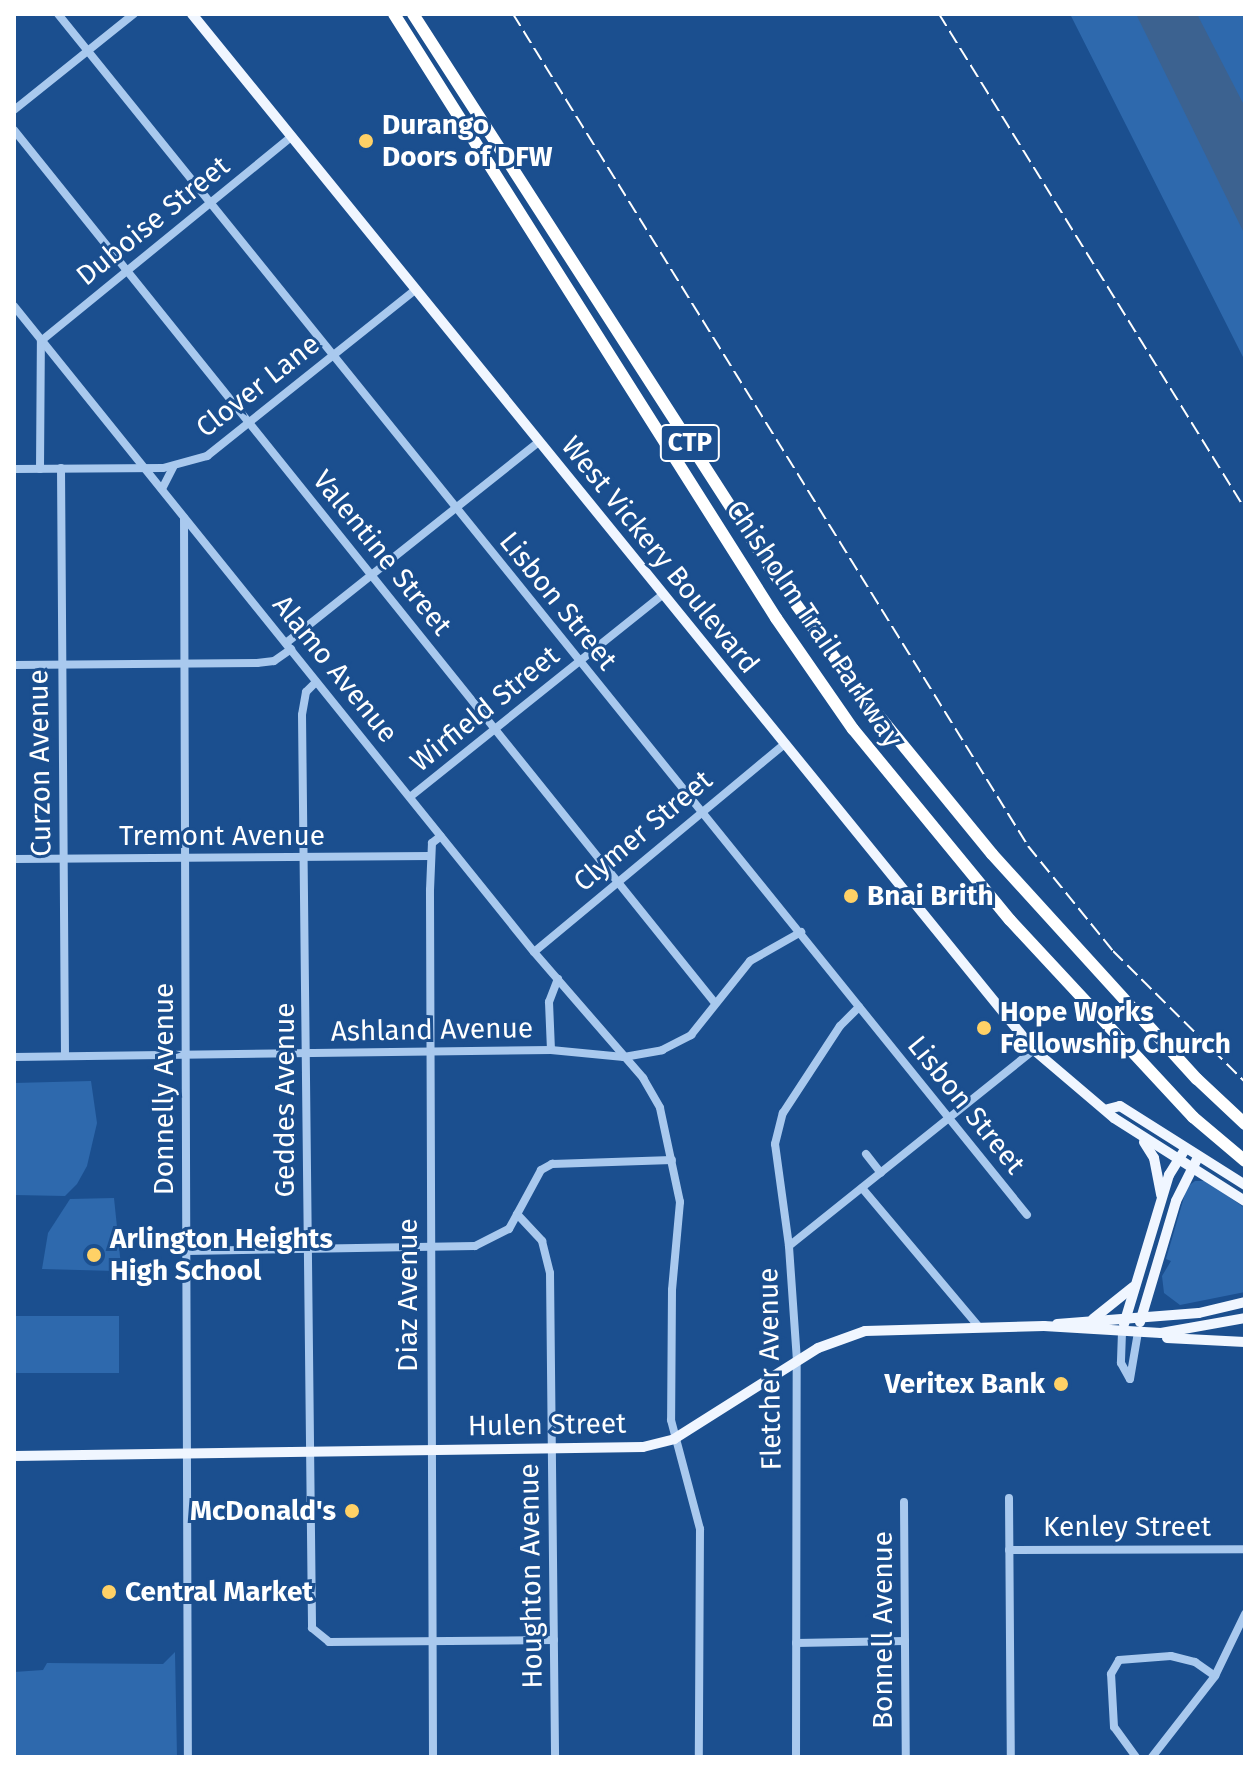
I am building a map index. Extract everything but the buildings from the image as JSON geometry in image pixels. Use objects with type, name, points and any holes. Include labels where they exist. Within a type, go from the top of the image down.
[{"type":"highway","name":"Chisholm Trail Parkway","points":[[394,14],[789,639],[853,729],[959,863],[1034,946],[1186,1111],[1241,1158]]},
{"type":"highway","name":"Chisholm Trail Parkway","points":[[413,14],[812,629],[992,854],[1245,1124]]},
{"type":"main road","name":"West Vickery Boulevard","points":[[192,14],[782,746],[1034,1050],[1141,1137],[1178,1163],[1245,1201]]},
{"type":"main road","name":"West Vickery Boulevard","points":[[1108,1109],[1120,1106],[1245,1185]]},
{"type":"main road","points":[[1141,1137],[1154,1158],[1162,1200]]},
{"type":"main road","points":[[1122,1332],[1162,1200],[1185,1149]]},
{"type":"main road","points":[[1138,1332],[1189,1169],[1198,1157]]},
{"type":"main road","points":[[1091,1320],[1116,1305],[1140,1279]]},
{"type":"main road","points":[[1051,1326],[1091,1320],[1140,1319],[1245,1302]]},
{"type":"main road","points":[[1051,1326],[1122,1332],[1185,1331],[1245,1318]]},
{"type":"main road","name":"Hulen Street","points":[[14,1456],[611,1451],[674,1439],[797,1361],[865,1331],[1051,1326]]},
{"type":"main road","points":[[1138,1332],[1245,1342]]},
{"type":"street","name":"Lisbon Street","points":[[58,14],[208,204],[699,811],[801,932],[948,1120],[1027,1215]]},
{"type":"street","points":[[14,110],[134,14]]},
{"type":"street","name":"Valentine Street","points":[[14,130],[715,1003]]},
{"type":"street","name":"Duboise Street","points":[[41,341],[292,136]]},
{"type":"street","name":"Clover Lane","points":[[14,469],[145,469],[173,467],[207,456],[415,290]]},
{"type":"street","name":"Alamo Avenue","points":[[14,306],[534,952],[624,1057],[660,1108],[680,1202],[672,1290],[674,1439],[700,1529],[699,1757]]},
{"type":"street","points":[[40,469],[41,341]]},
{"type":"street","points":[[14,665],[265,662],[289,646],[372,575],[539,442]]},
{"type":"street","points":[[119,468],[128,448]]},
{"type":"street","points":[[162,489],[173,467]]},
{"type":"street","name":"Curzon Avenue","points":[[61,468],[65,1056]]},
{"type":"street","name":"Donnelly Avenue","points":[[184,517],[188,1757]]},
{"type":"street","name":"Wirfield Street","points":[[410,797],[662,595]]},
{"type":"street","name":"Geddes Avenue","points":[[316,682],[302,702],[312,1619],[315,1635],[329,1642],[432,1642]]},
{"type":"street","name":"Clymer Street","points":[[534,952],[699,811],[782,746]]},
{"type":"street","name":"Diaz Avenue","points":[[433,1757],[431,856],[432,843],[441,836]]},
{"type":"street","name":"Tremont Avenue","points":[[14,859],[431,856]]},
{"type":"street","name":"Ashland Avenue","points":[[14,1057],[430,1054],[551,1050],[624,1057],[680,1042],[756,956],[801,932]]},
{"type":"street","points":[[551,1050],[549,1002],[558,979]]},
{"type":"street","name":"Fletcher Avenue","points":[[796,1757],[797,1361],[789,1246],[776,1160],[777,1128],[827,1044],[859,1007]]},
{"type":"street","points":[[789,1246],[1034,1050]]},
{"type":"street","points":[[866,1154],[881,1173]]},
{"type":"street","points":[[187,1251],[430,1248],[485,1243],[503,1234],[541,1170],[552,1164],[672,1160]]},
{"type":"street","points":[[862,1188],[979,1327]]},
{"type":"street","name":"Houghton Avenue","points":[[517,1214],[542,1241],[550,1273],[555,1757]]},
{"type":"street","points":[[1122,1332],[1121,1363],[1130,1379],[1138,1332]]},
{"type":"street","points":[[1009,1498],[1011,1757]]},
{"type":"street","name":"Bonnell Avenue","points":[[904,1502],[906,1757]]},
{"type":"street","name":"Kenley Street","points":[[1009,1550],[1245,1549]]},
{"type":"street","points":[[1152,1757],[1215,1676],[1245,1614]]},
{"type":"street","points":[[432,1642],[554,1640]]},
{"type":"street","points":[[796,1643],[905,1641]]},
{"type":"street","points":[[1136,1757],[1114,1727],[1111,1674],[1119,1660],[1171,1656],[1195,1662],[1215,1676]]},
{"type":"shaded area","points":[[1070,14],[1245,14],[1245,361],[1126,125]]},
{"type":"shaded area","points":[[1136,14],[1197,14],[1245,107],[1245,235]]},
{"type":"shaded area","points":[[91,1081],[97,1123],[87,1166],[77,1184],[65,1196],[14,1195],[14,1083]]},
{"type":"shaded area","points":[[1195,1181],[1206,1181],[1245,1208],[1245,1292],[1180,1305],[1164,1293],[1162,1276],[1171,1261],[1166,1259],[1187,1187]]},
{"type":"shaded area","points":[[114,1198],[121,1266],[116,1271],[42,1269],[48,1233],[70,1199]]},
{"type":"shaded area","points":[[14,1316],[119,1316],[119,1373],[14,1373]]},
{"type":"shaded area","points":[[175,1652],[177,1757],[14,1757],[14,1672],[43,1670],[47,1663],[163,1664]]},
{"type":"railway","points":[[513,14],[1028,846],[1113,951],[1245,1082]]},
{"type":"railway","points":[[939,14],[1245,509]]},
{"type":"place","name":"Durango Doors of DFW","points":[[366,141]]},
{"type":"place","name":"Bnai Brith","points":[[851,896]]},
{"type":"place","name":"Hope Works Fellowship Church","points":[[984,1028]]},
{"type":"place","name":"Arlington Heights High School","points":[[94,1255]]},
{"type":"place","name":"Veritex Bank","points":[[1061,1384]]},
{"type":"place","name":"McDonald's","points":[[352,1511]]},
{"type":"place","name":"Central Market","points":[[109,1592]]}]
